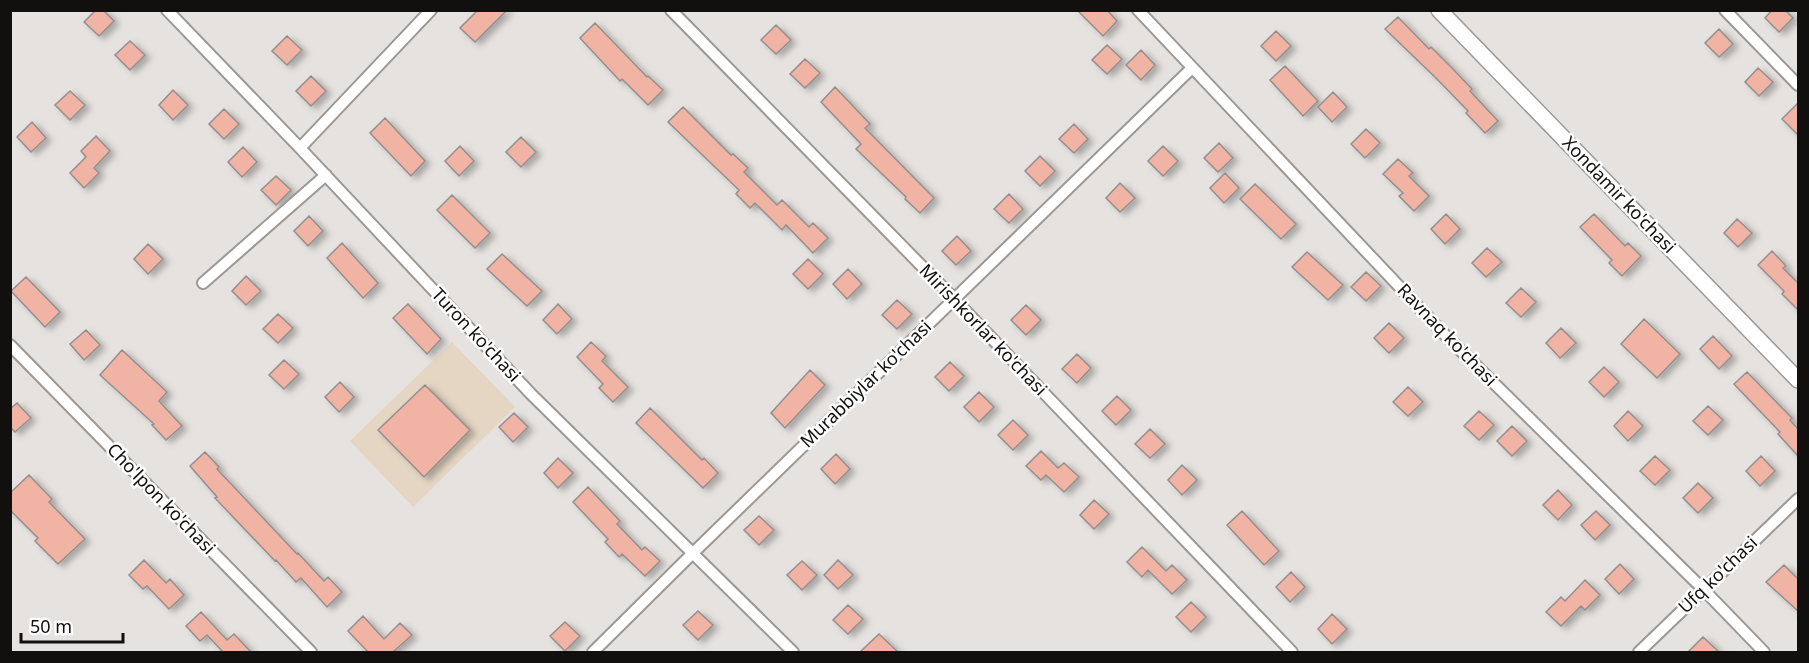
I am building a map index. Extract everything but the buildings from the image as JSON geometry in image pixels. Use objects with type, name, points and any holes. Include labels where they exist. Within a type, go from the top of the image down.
[{"type":"main road","name":"Xondamir ko'chasi","points":[[1439,10],[1798,380]]},
{"type":"street","name":"Turon ko'chasi","points":[[167,10],[326,175],[531,394],[793,652]]},
{"type":"street","points":[[300,148],[431,10]]},
{"type":"street","name":"Mirishkorlar ko'chasi","points":[[671,10],[954,299],[1292,652]]},
{"type":"street","name":"Ravnaq ko'chasi","points":[[1138,10],[1445,335],[1764,652]]},
{"type":"street","points":[[1725,10],[1798,86]]},
{"type":"street","name":"Murabbiylar ko'chasi","points":[[593,652],[1192,68]]},
{"type":"street","points":[[203,283],[326,175]]},
{"type":"street","name":"Cho'lpon ko'chasi","points":[[10,345],[311,652]]},
{"type":"street","name":"Ufq ko'chasi","points":[[1639,652],[1798,499]]},
{"type":"shaded area","points":[[452,342],[515,407],[413,507],[350,441]]}]
